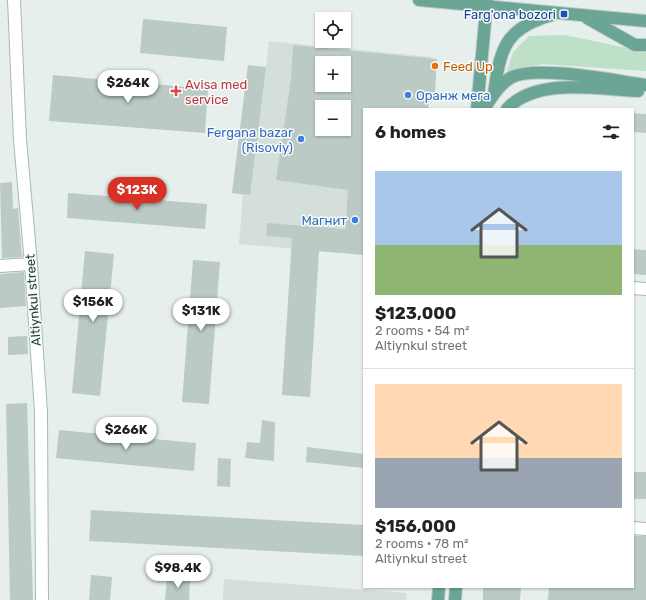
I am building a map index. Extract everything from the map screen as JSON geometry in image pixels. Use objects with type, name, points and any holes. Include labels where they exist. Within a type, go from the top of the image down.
[{"type":"main road","points":[[419,0],[486,3],[564,14],[646,21]]},
{"type":"main road","points":[[477,108],[486,3]]},
{"type":"main road","points":[[493,108],[500,57],[506,43],[518,31],[532,22],[542,18],[564,14]]},
{"type":"main road","points":[[583,15],[634,45],[646,45]]},
{"type":"main road","points":[[485,108],[494,94],[510,78],[528,73],[563,74],[646,85]]},
{"type":"main road","points":[[508,108],[524,95],[542,90],[582,88],[646,91]]},
{"type":"main road","points":[[438,600],[439,588]]},
{"type":"main road","points":[[455,600],[456,588]]},
{"type":"street","name":"Altiynkul street","points":[[14,0],[19,132],[31,264],[41,412],[42,600]]},
{"type":"street","points":[[0,266],[31,264]]},
{"type":"street","points":[[634,288],[646,289]]},
{"type":"street","points":[[634,528],[646,529]]},
{"type":"shaded area","name":"Fergana bazar (Risoviy)","points":[[269,41],[315,46],[315,48],[340,48],[432,57],[428,106],[393,102],[363,108],[363,207],[346,206],[344,232],[338,253],[239,244],[243,195],[232,193],[248,65],[266,67]]},
{"type":"shaded area","points":[[224,579],[406,593],[406,600],[223,600]]},
{"type":"green space","points":[[565,35],[646,52],[646,71],[543,64],[507,71],[513,52],[529,36]]},
{"type":"building","points":[[143,19],[227,27],[224,61],[140,53]]},
{"type":"building","points":[[293,45],[437,59],[435,93],[430,93],[428,108],[363,108],[363,255],[319,251],[310,397],[282,395],[292,238],[266,236],[267,223],[345,229],[348,190],[276,180],[291,79]]},
{"type":"building","points":[[248,65],[266,67],[250,195],[232,193]]},
{"type":"building","points":[[53,75],[208,89],[205,133],[49,121]]},
{"type":"building","points":[[634,113],[646,114],[646,133],[634,132]]},
{"type":"building","points":[[12,182],[13,209],[18,208],[22,257],[2,258],[0,183]]},
{"type":"building","points":[[68,193],[207,204],[205,229],[67,218]]},
{"type":"building","points":[[634,249],[646,250],[646,275],[634,274]]},
{"type":"building","points":[[85,251],[114,254],[100,396],[72,393]]},
{"type":"building","points":[[193,260],[220,262],[209,404],[182,402]]},
{"type":"building","points":[[24,272],[26,306],[0,308],[0,274]]},
{"type":"building","points":[[27,336],[28,354],[8,355],[8,337]]},
{"type":"building","points":[[27,403],[33,600],[10,600],[6,404]]},
{"type":"building","points":[[262,420],[275,422],[274,461],[245,458],[247,442],[260,443]]},
{"type":"building","points":[[59,430],[196,443],[194,471],[56,458]]},
{"type":"building","points":[[307,447],[363,454],[363,468],[306,462]]},
{"type":"building","points":[[218,458],[231,459],[230,487],[217,486]]},
{"type":"building","points":[[634,472],[646,472],[646,499],[634,499]]},
{"type":"building","points":[[91,510],[363,525],[363,556],[89,541]]},
{"type":"building","points":[[634,536],[646,536],[646,600],[548,600],[549,588],[634,588]]},
{"type":"building","points":[[91,575],[112,577],[110,600],[89,600]]},
{"type":"building","points":[[167,577],[190,579],[189,600],[165,600]]},
{"type":"building","points":[[483,588],[521,588],[520,600],[483,600]]},
{"type":"place","name":"Farg'ona bozori","points":[[564,14]]},
{"type":"place","name":"Feed Up","points":[[435,66]]},
{"type":"place","name":"Avisa med service","points":[[176,91]]},
{"type":"place","name":"Оранж мега","points":[[408,95]]},
{"type":"place","name":"Fergana bazar (Risoviy)","points":[[301,139]]},
{"type":"place","name":"Магнит","points":[[355,220]]}]
